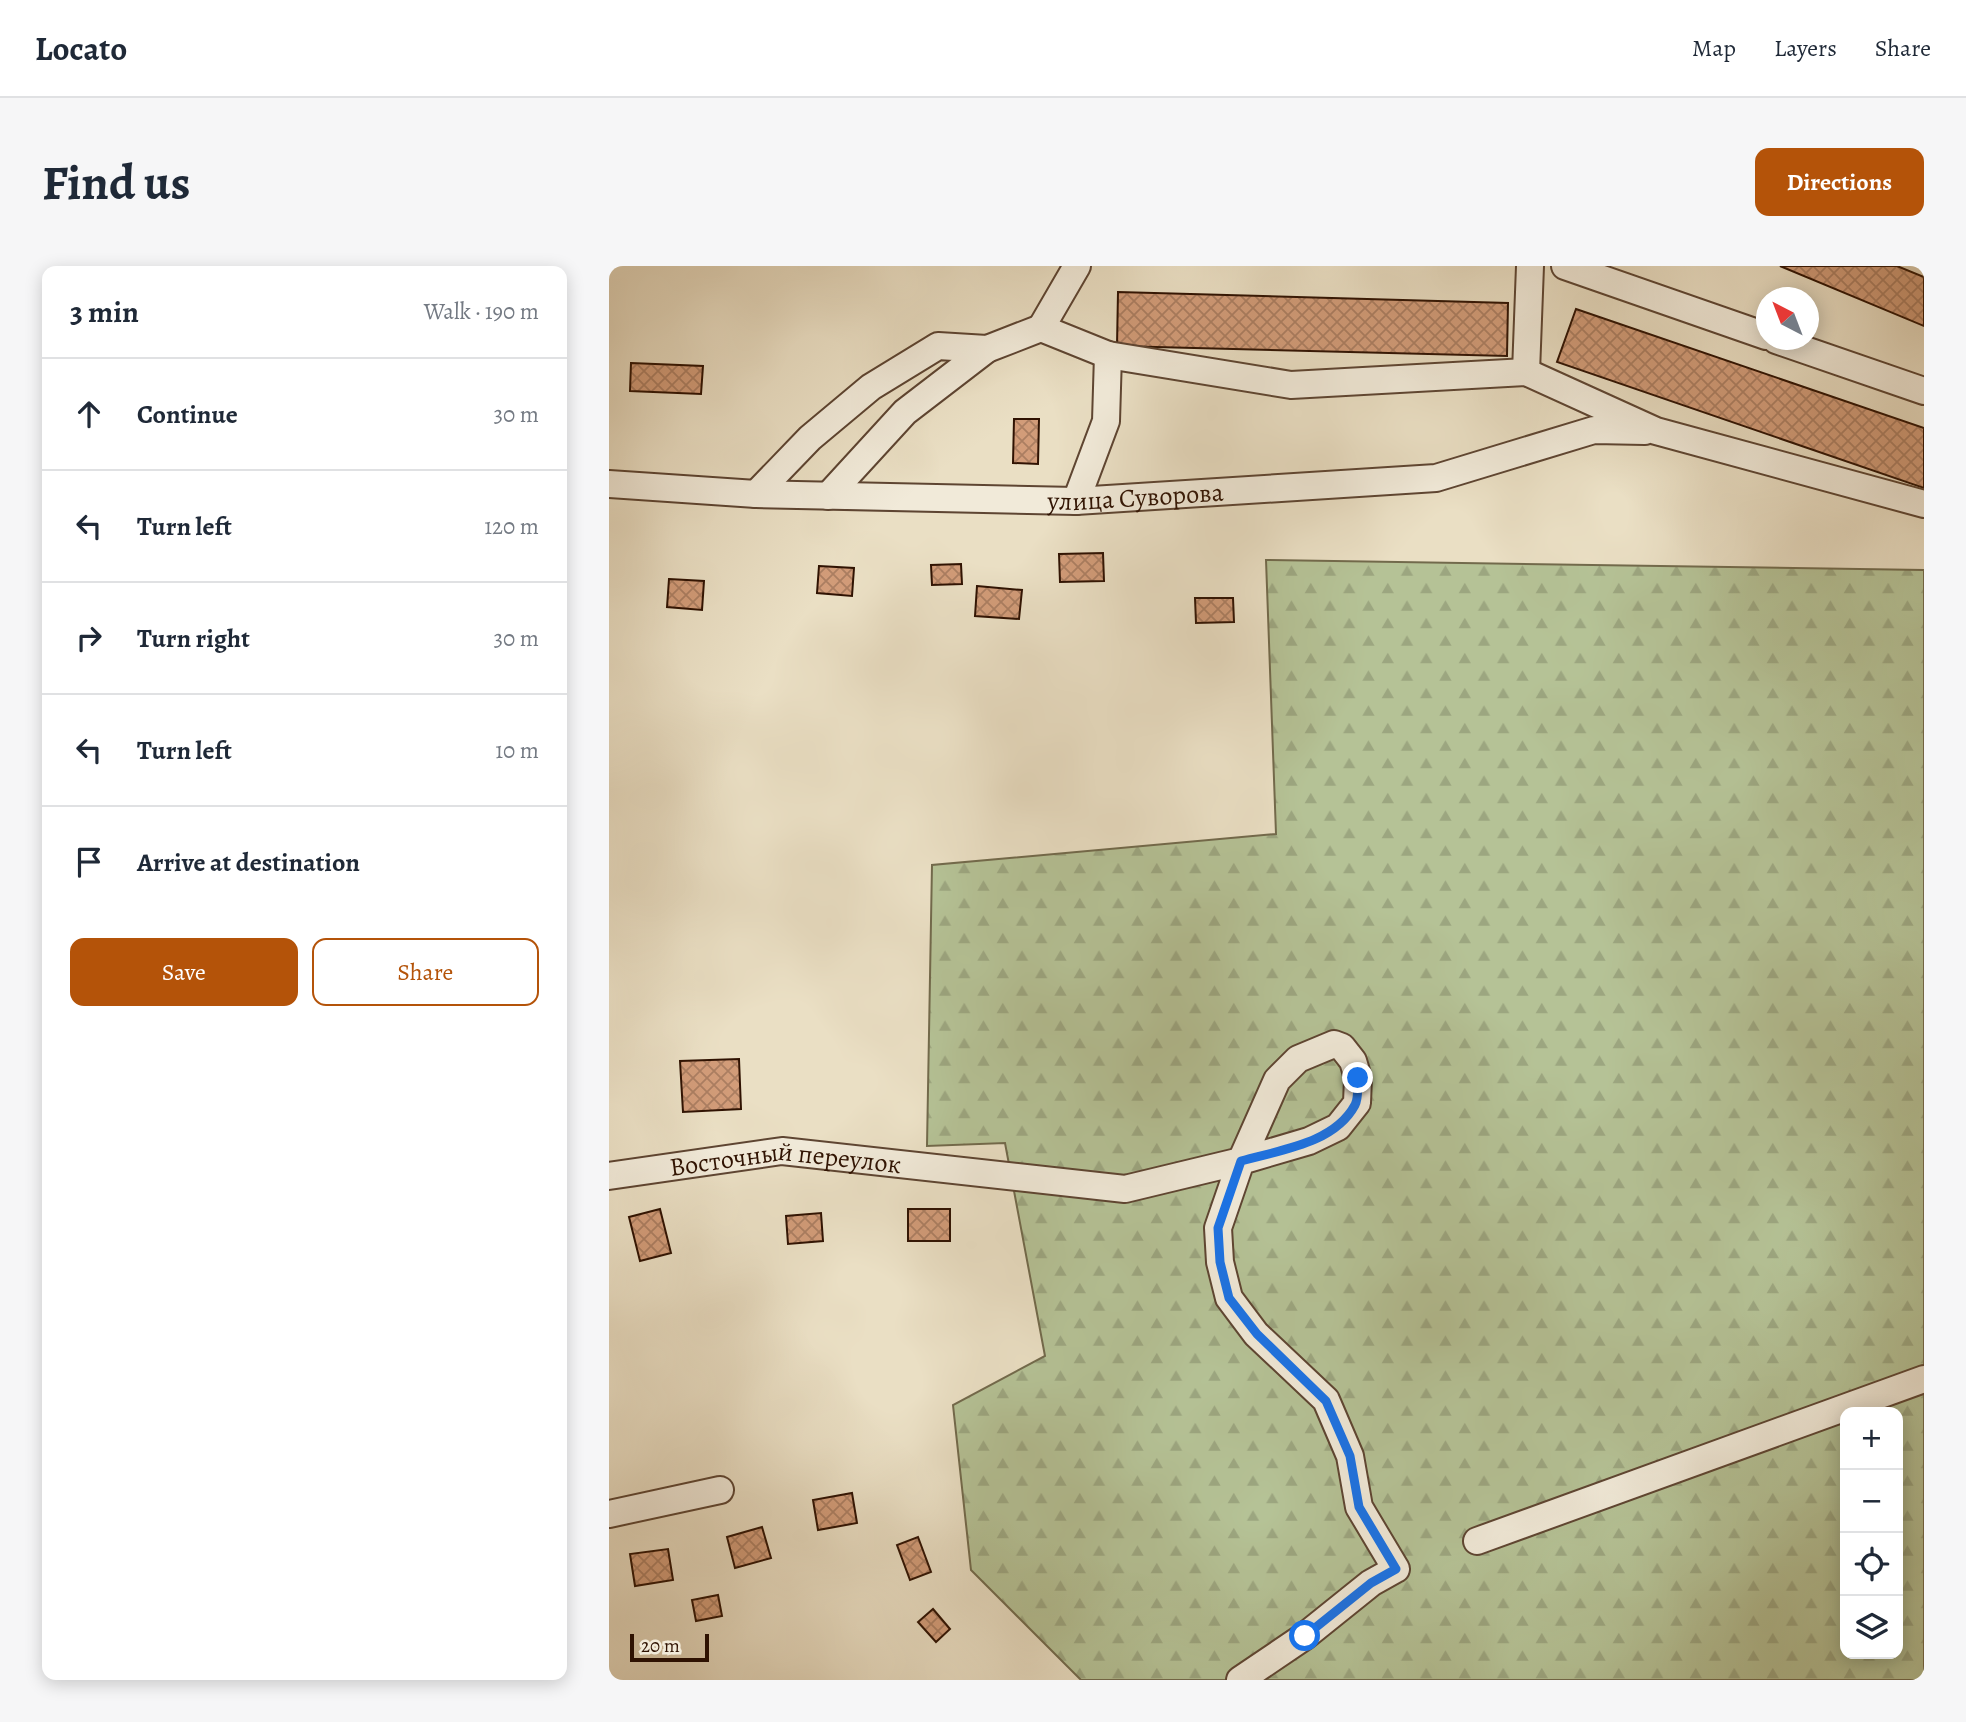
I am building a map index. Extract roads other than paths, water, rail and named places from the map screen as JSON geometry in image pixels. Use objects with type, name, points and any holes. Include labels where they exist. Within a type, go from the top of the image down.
[{"type":"street","points":[[828,496],[905,412],[986,349],[1041,328],[1077,266]]},
{"type":"street","points":[[1526,372],[1530,266]]},
{"type":"street","points":[[1565,266],[1756,333]]},
{"type":"street","points":[[1041,328],[1108,355],[1291,385],[1526,372],[1656,431],[1924,504]]},
{"type":"street","points":[[756,494],[810,438],[871,387],[938,346],[986,349]]},
{"type":"street","points":[[1805,350],[1924,391]]},
{"type":"street","points":[[1076,501],[1106,421],[1108,355]]},
{"type":"street","name":"улица Суворова","points":[[609,484],[756,494],[1076,501],[1436,478],[1594,430],[1656,431]]},
{"type":"street","points":[[1240,1680],[1305,1636],[1371,1583],[1396,1569],[1359,1507],[1350,1456],[1326,1401],[1257,1334],[1229,1298],[1220,1262],[1218,1228],[1241,1161],[1277,1080],[1298,1059],[1334,1044],[1342,1047],[1353,1062],[1358,1078],[1357,1103],[1338,1127],[1309,1141],[1241,1161]]},
{"type":"street","name":"Восточный переулок","points":[[609,1176],[782,1150],[1125,1189],[1241,1161]]},
{"type":"street","points":[[1478,1541],[1924,1378]]},
{"type":"street","points":[[609,1514],[720,1490]]}]
